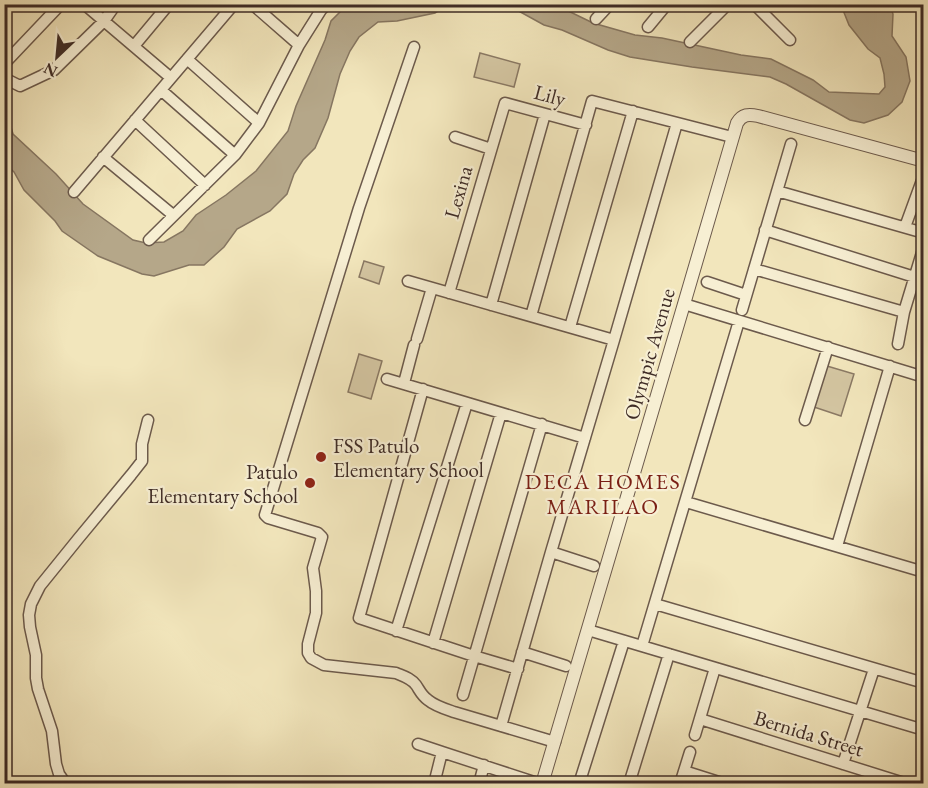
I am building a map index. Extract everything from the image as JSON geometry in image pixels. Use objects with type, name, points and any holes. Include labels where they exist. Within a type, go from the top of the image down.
[{"type":"street","points":[[4,64],[61,4]]},
{"type":"street","points":[[84,4],[171,78]]},
{"type":"street","points":[[4,78],[20,86],[54,70],[104,21],[116,4]]},
{"type":"street","points":[[134,46],[169,4]]},
{"type":"street","points":[[74,192],[234,4]]},
{"type":"street","points":[[252,4],[299,45]]},
{"type":"street","points":[[596,19],[610,4]]},
{"type":"street","points":[[648,27],[668,4]]},
{"type":"street","points":[[690,42],[729,4]]},
{"type":"street","points":[[755,5],[790,40]]},
{"type":"street","points":[[149,240],[235,155],[259,123],[321,6]]},
{"type":"street","points":[[414,47],[359,208],[265,515],[268,518],[318,533],[322,537],[313,568],[316,613],[308,644],[308,653],[311,658],[324,665],[396,673],[416,684],[421,694],[439,706],[555,742]]},
{"type":"street","points":[[187,59],[259,123]]},
{"type":"street","points":[[161,90],[235,155]]},
{"type":"street","points":[[531,316],[592,101],[732,137]]},
{"type":"street","name":"Lily","points":[[505,103],[585,125]]},
{"type":"street","name":"Lexina","points":[[449,292],[505,103]]},
{"type":"street","points":[[570,327],[633,111]]},
{"type":"street","points":[[491,305],[545,114]]},
{"type":"street","name":"Olympic Avenue","points":[[541,783],[739,119],[742,116],[751,115],[797,125],[924,161]]},
{"type":"street","points":[[135,120],[205,185]]},
{"type":"street","points":[[501,726],[677,123]]},
{"type":"street","points":[[455,137],[491,149]]},
{"type":"street","points":[[642,646],[791,144]]},
{"type":"street","points":[[103,157],[173,215]]},
{"type":"street","points":[[905,227],[924,175]]},
{"type":"street","points":[[777,191],[924,232]]},
{"type":"street","points":[[765,230],[919,279]]},
{"type":"street","points":[[898,344],[904,312],[919,279],[924,246]]},
{"type":"street","points":[[754,269],[904,312]]},
{"type":"street","points":[[408,281],[614,340]]},
{"type":"street","points":[[707,282],[746,295]]},
{"type":"street","points":[[404,383],[432,288]]},
{"type":"street","points":[[684,304],[740,315],[828,347],[924,376]]},
{"type":"street","points":[[805,420],[828,347]]},
{"type":"street","points":[[837,546],[890,366]]},
{"type":"street","points":[[387,379],[585,438]]},
{"type":"street","points":[[423,389],[359,617],[396,632],[518,669]]},
{"type":"street","points":[[396,632],[466,403]]},
{"type":"street","points":[[433,643],[501,412]]},
{"type":"street","points":[[66,783],[59,774],[56,764],[52,731],[38,689],[36,655],[29,621],[31,604],[40,586],[142,460],[142,444],[148,420]]},
{"type":"street","points":[[463,695],[542,424]]},
{"type":"street","points":[[686,502],[924,572]]},
{"type":"street","points":[[551,552],[594,566]]},
{"type":"street","points":[[655,604],[924,683]]},
{"type":"street","points":[[588,630],[924,730]]},
{"type":"street","points":[[579,783],[624,641]]},
{"type":"street","points":[[522,652],[566,666]]},
{"type":"street","points":[[629,783],[669,654]]},
{"type":"street","points":[[695,735],[715,668]]},
{"type":"street","points":[[843,764],[874,669]]},
{"type":"street","name":"Bernida Street","points":[[700,719],[907,783]]},
{"type":"street","points":[[418,744],[541,783]]},
{"type":"street","points":[[434,783],[442,752]]},
{"type":"street","points":[[680,783],[690,752]]},
{"type":"street","points":[[479,783],[484,765]]},
{"type":"street","points":[[684,771],[725,783]]},
{"type":"shaded area","points":[[347,5],[447,5],[435,13],[397,21],[378,22],[359,37],[340,74],[328,118],[315,148],[294,174],[287,194],[270,211],[237,229],[224,247],[204,265],[189,265],[154,276],[142,274],[98,256],[62,231],[24,190],[14,172],[5,164],[4,104],[13,134],[56,174],[83,204],[133,240],[146,243],[164,242],[183,231],[196,215],[256,171],[288,131],[331,21]]},
{"type":"shaded area","points":[[500,5],[556,5],[593,23],[635,35],[771,59],[813,80],[829,92],[879,94],[885,87],[880,58],[868,49],[849,25],[841,5],[890,5],[893,14],[892,36],[906,57],[910,81],[902,102],[888,115],[864,123],[850,120],[770,77],[630,57],[544,25],[515,9]]},
{"type":"shaded area","points":[[480,53],[520,64],[514,87],[474,77]]},
{"type":"shaded area","points":[[364,261],[384,267],[379,284],[359,277]]},
{"type":"shaded area","points":[[359,354],[382,361],[371,399],[348,392]]},
{"type":"shaded area","points":[[827,366],[854,374],[841,416],[814,407]]},
{"type":"place","name":"FSS Patulo Elementary School","points":[[321,457]]},
{"type":"place","name":"Patulo Elementary School","points":[[310,483]]},
{"type":"district","name":"DECA HOMES MARILAO","points":[[603,494]]}]
